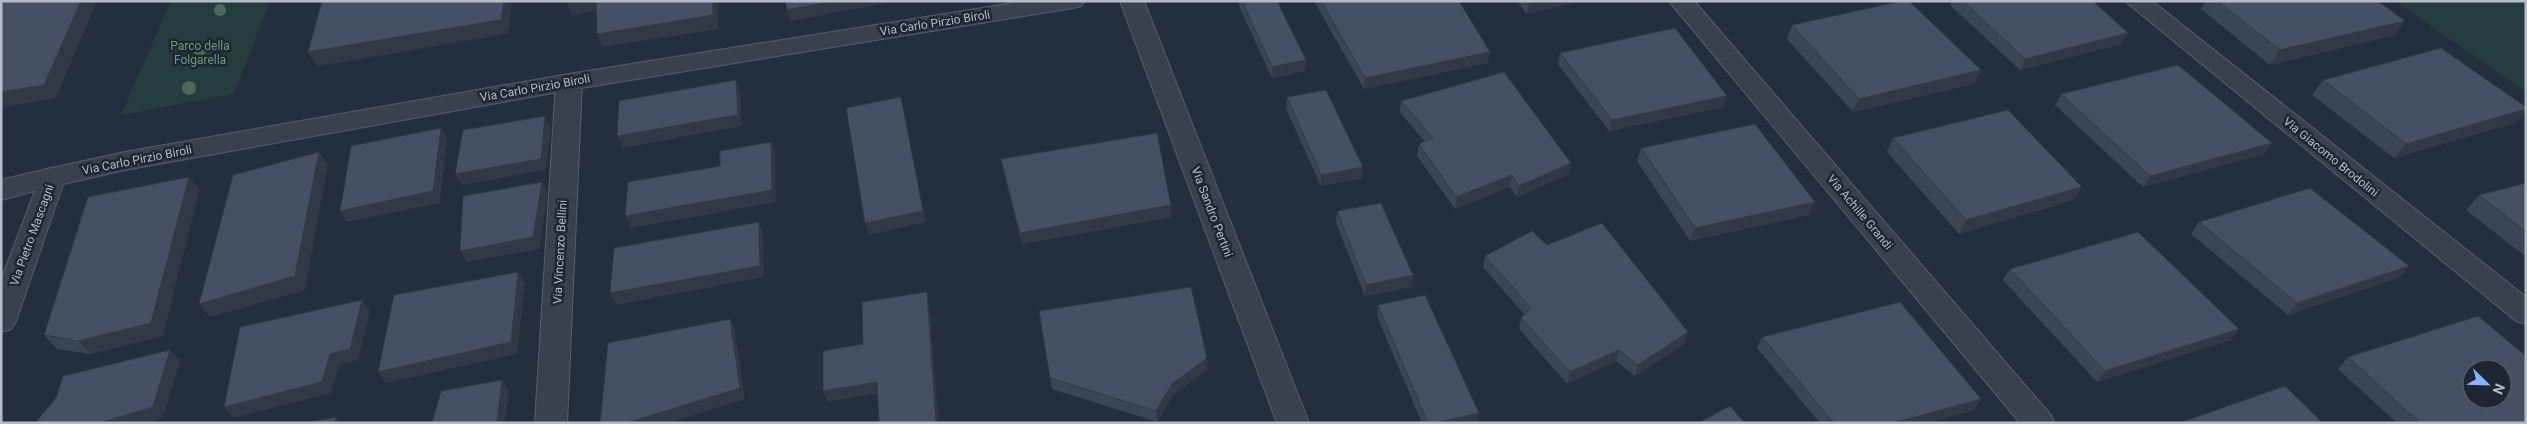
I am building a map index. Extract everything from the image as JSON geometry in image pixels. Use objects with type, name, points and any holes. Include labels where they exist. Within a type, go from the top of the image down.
[{"type":"street","name":"Via Carlo Pirzio Biroli","points":[[1,190],[125,161],[569,82],[1072,1]]},
{"type":"street","name":"Via Sandro Pertini","points":[[1132,1],[1293,423]]},
{"type":"street","name":"Via Achille Grandi","points":[[1681,1],[2039,423]]},
{"type":"street","name":"Via Giacomo Brodolini","points":[[2137,1],[2526,313]]},
{"type":"street","name":"Via Vincenzo Bellini","points":[[551,423],[569,82]]},
{"type":"street","name":"Via Pietro Mascagni","points":[[1,321],[52,177]]},
{"type":"green space","name":"Parco della Folgarella","points":[[171,1],[270,1],[234,94],[121,115]]},
{"type":"green space","points":[[2395,1],[2526,1],[2526,92]]},
{"type":"building","points":[[1,1],[81,1],[44,85],[1,92]]},
{"type":"building","points":[[322,1],[504,1],[501,20],[308,52]]},
{"type":"building","points":[[596,1],[713,1],[713,15],[597,34]]},
{"type":"building","points":[[785,1],[835,1],[787,10]]},
{"type":"building","points":[[1242,1],[1277,1],[1306,60],[1272,67]]},
{"type":"building","points":[[1321,1],[1459,1],[1490,52],[1365,78]]},
{"type":"building","points":[[1909,1],[1981,70],[1859,99],[1792,25]]},
{"type":"building","points":[[1963,1],[2093,1],[2128,33],[2025,59]]},
{"type":"building","points":[[2217,1],[2378,1],[2405,21],[2280,50]]},
{"type":"building","points":[[1675,28],[1727,96],[1612,120],[1560,53]]},
{"type":"building","points":[[2441,48],[2526,107],[2526,109],[2406,144],[2323,80]]},
{"type":"building","points":[[2178,65],[2272,143],[2150,176],[2061,94]]},
{"type":"building","points":[[1504,72],[1571,163],[1519,186],[1512,175],[1456,197],[1419,144],[1433,138],[1401,101]]},
{"type":"building","points":[[736,80],[738,115],[617,136],[619,101]]},
{"type":"building","points":[[1326,90],[1363,167],[1321,175],[1287,97]]},
{"type":"building","points":[[901,97],[923,211],[865,223],[846,108]]},
{"type":"building","points":[[2008,110],[2082,187],[1966,220],[1893,138]]},
{"type":"building","points":[[545,116],[541,159],[455,174],[463,130]]},
{"type":"building","points":[[1755,124],[1815,202],[1695,228],[1641,148]]},
{"type":"building","points":[[441,128],[433,191],[340,211],[351,146]]},
{"type":"building","points":[[1157,133],[1171,205],[1020,233],[1001,159]]},
{"type":"building","points":[[771,142],[772,190],[625,216],[628,182],[720,166],[720,151]]},
{"type":"building","points":[[319,152],[295,276],[199,304],[233,175]]},
{"type":"building","points":[[189,177],[151,323],[78,341],[44,335],[88,197]]},
{"type":"building","points":[[542,182],[533,237],[460,251],[463,196]]},
{"type":"building","points":[[2526,183],[2526,232],[2479,195]]},
{"type":"building","points":[[2310,188],[2409,266],[2297,303],[2199,222]]},
{"type":"building","points":[[1381,203],[1413,275],[1366,285],[1337,211]]},
{"type":"building","points":[[759,222],[760,266],[610,293],[614,248]]},
{"type":"building","points":[[1602,223],[1688,332],[1638,365],[1619,350],[1570,372],[1521,318],[1531,308],[1485,256],[1532,231],[1547,245]]},
{"type":"building","points":[[2138,232],[2239,329],[2105,371],[2010,269]]},
{"type":"building","points":[[518,272],[511,342],[378,372],[394,295]]},
{"type":"building","points":[[1191,287],[1207,358],[1172,384],[1156,411],[1050,378],[1039,311]]},
{"type":"building","points":[[927,292],[936,423],[879,423],[877,382],[823,391],[823,351],[863,344],[862,302]]},
{"type":"building","points":[[1425,295],[1479,413],[1428,423],[1378,305]]},
{"type":"building","points":[[362,300],[350,349],[330,354],[322,382],[224,407],[240,327]]},
{"type":"building","points":[[1900,302],[1981,399],[1893,423],[1834,423],[1762,337]]},
{"type":"building","points":[[2478,316],[2526,356],[2526,423],[2420,423],[2348,357]]},
{"type":"building","points":[[730,319],[740,388],[627,423],[600,423],[608,343]]},
{"type":"building","points":[[170,350],[153,407],[100,423],[35,423],[56,398],[63,376]]},
{"type":"building","points":[[502,380],[497,423],[432,423],[441,391]]},
{"type":"building","points":[[2285,386],[2323,423],[2179,423]]},
{"type":"building","points":[[1730,406],[1745,423],[1698,423]]},
{"type":"building","points":[[336,417],[335,423],[305,423]]}]
